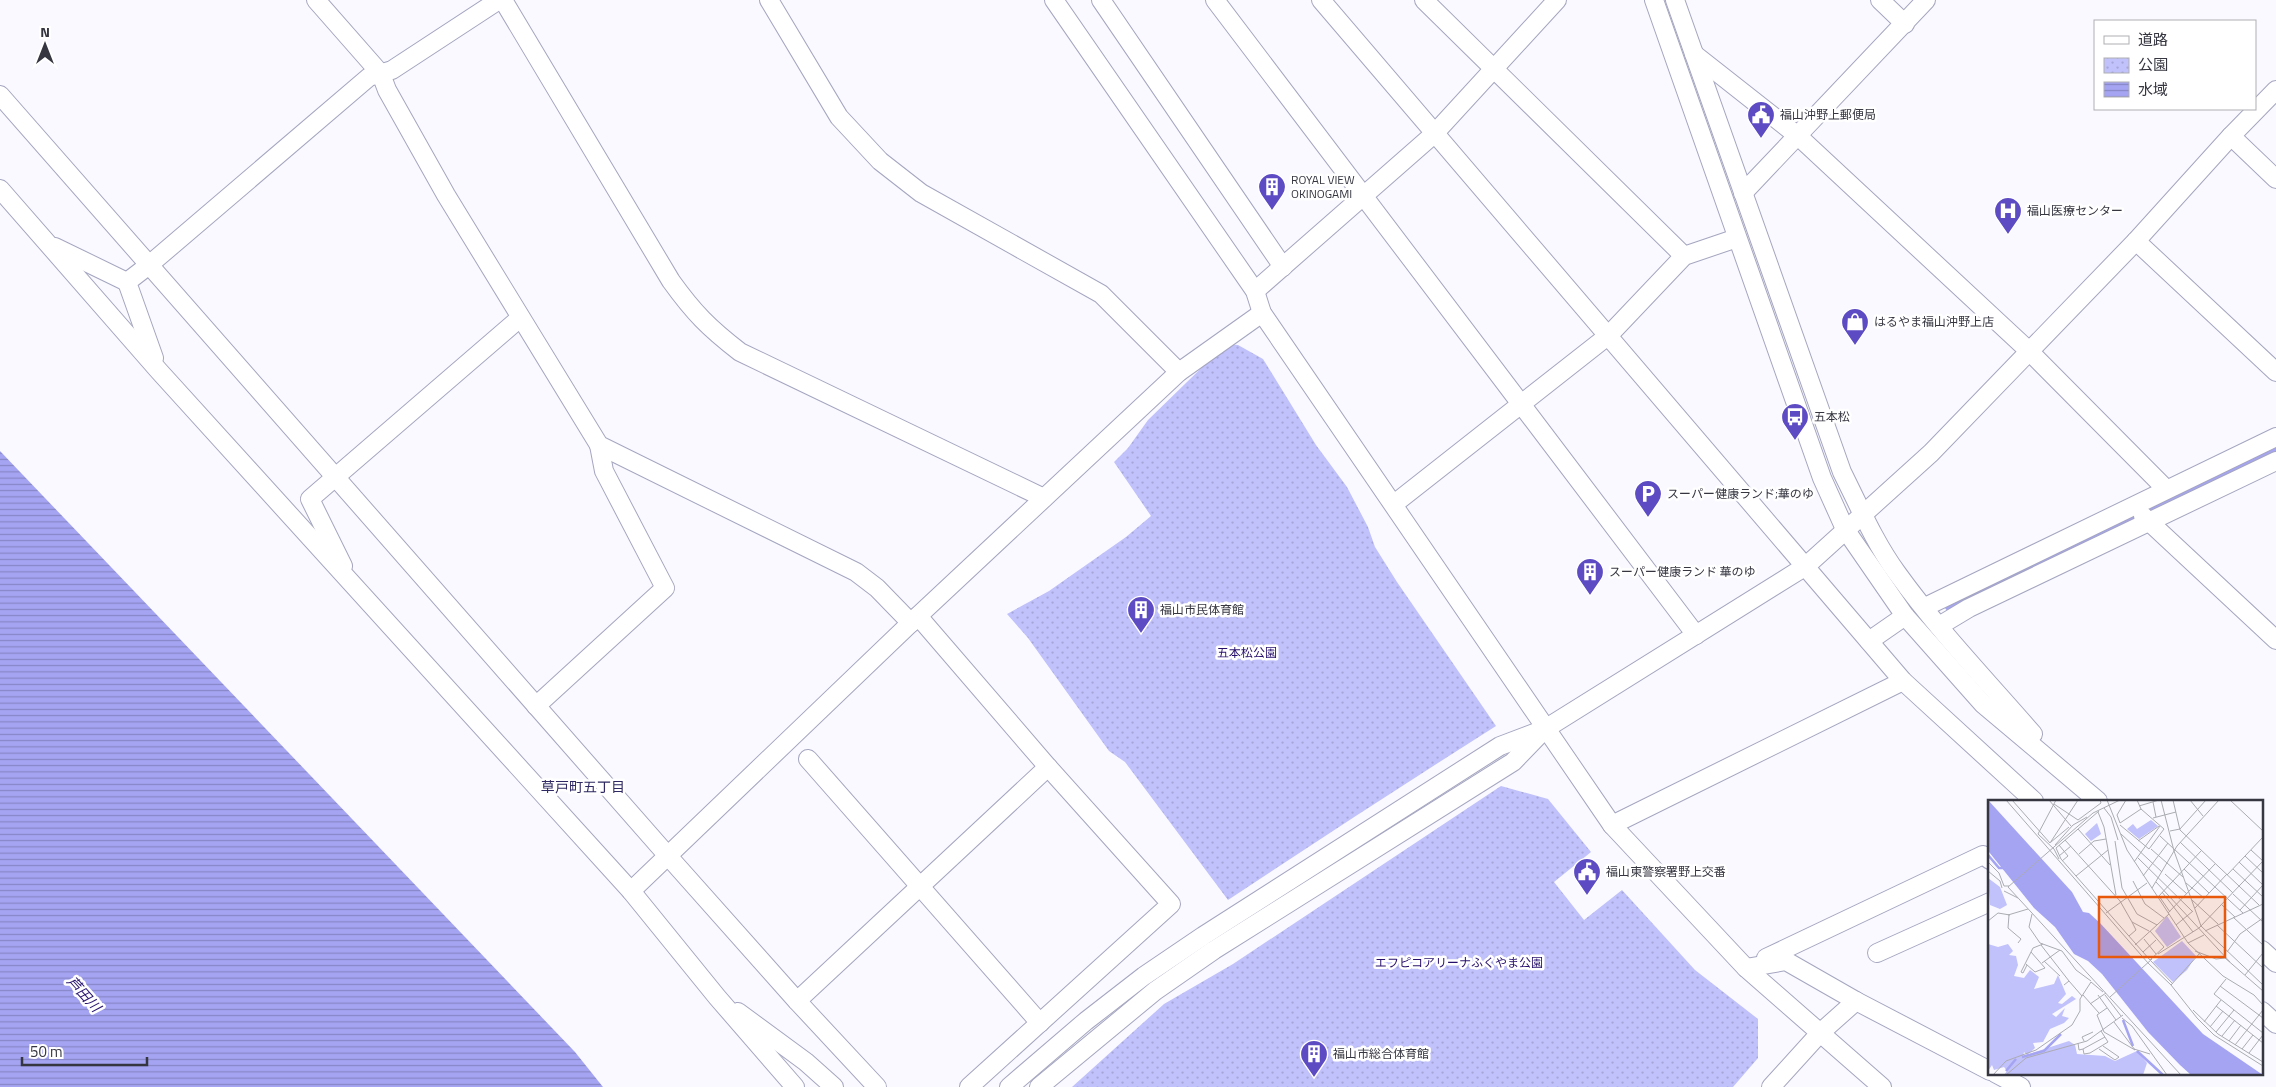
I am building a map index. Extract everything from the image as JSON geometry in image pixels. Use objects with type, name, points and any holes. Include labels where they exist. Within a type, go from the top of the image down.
[{"type":"street","points":[[316,0],[331,8],[381,74],[387,90],[446,195],[599,445],[604,471],[664,588],[536,706]]},
{"type":"street","points":[[127,282],[149,266],[369,77],[392,70],[498,0]]},
{"type":"street","points":[[504,0],[671,282],[692,311],[712,331],[740,352],[1044,498]]},
{"type":"street","points":[[769,0],[839,117],[880,161],[921,193],[1102,294],[1179,372]]},
{"type":"street","points":[[1055,0],[1255,291],[1262,313],[1612,825],[1746,968],[1882,1087]]},
{"type":"street","points":[[1101,0],[1283,267]]},
{"type":"street","points":[[1215,0],[1696,636]]},
{"type":"street","points":[[1321,0],[1903,680],[2033,800]]},
{"type":"street","points":[[1424,0],[1684,256]]},
{"type":"street","points":[[1255,291],[1434,134],[1557,0]]},
{"type":"street","points":[[1654,0],[1822,478],[1845,529],[1905,616],[1983,704],[2097,800]]},
{"type":"street","points":[[1675,0],[1842,472],[1896,572],[1939,626],[2066,772]]},
{"type":"street","points":[[1880,0],[1905,24]]},
{"type":"street","points":[[1743,192],[1926,0]]},
{"type":"street","points":[[1694,54],[1798,136],[2029,351],[2166,489]]},
{"type":"street","points":[[1009,1087],[1086,1021],[1144,976],[1203,936],[1500,746],[1545,729],[1806,566],[1931,453],[2136,241],[2231,136],[2276,90]]},
{"type":"street","points":[[0,94],[334,477],[668,856],[874,1086]]},
{"type":"street","points":[[2231,136],[2276,180]]},
{"type":"street","points":[[0,189],[159,371],[631,891],[716,997],[795,1087]]},
{"type":"street","points":[[1394,504],[1521,407],[1609,335],[1684,256],[1737,238]]},
{"type":"street","points":[[2136,241],[2276,372]]},
{"type":"street","points":[[50,244],[127,282],[159,371]]},
{"type":"street","points":[[631,891],[914,619],[1179,372],[1262,313]]},
{"type":"street","points":[[355,589],[310,499],[520,318]]},
{"type":"street","points":[[1939,626],[2140,513],[2166,489],[2276,437]]},
{"type":"street","points":[[599,445],[856,572],[877,588],[914,619],[1171,904],[969,1087]]},
{"type":"street","points":[[1924,607],[2140,513],[2276,461]]},
{"type":"street","points":[[2140,513],[2276,640]]},
{"type":"street","points":[[1869,641],[1905,616]]},
{"type":"street","points":[[1612,825],[1903,680]]},
{"type":"street","points":[[1039,1087],[1155,991],[1214,950],[1513,762],[1545,729]]},
{"type":"street","points":[[808,759],[1040,1023]]},
{"type":"street","points":[[797,1001],[1048,767]]},
{"type":"street","points":[[1746,968],[1983,855],[1988,859]]},
{"type":"street","points":[[1877,953],[1988,903]]},
{"type":"street","points":[[2264,952],[2276,963]]},
{"type":"street","points":[[1746,968],[1786,961],[1856,1001],[1988,1070]]},
{"type":"street","points":[[716,997],[759,1026],[834,1087]]},
{"type":"street","points":[[1771,1087],[1820,1033],[1856,1001]]},
{"type":"street","points":[[2264,1014],[2276,1024]]},
{"type":"street","points":[[1997,1074],[2021,1087]]},
{"type":"green space","name":"五本松公園","points":[[1226,344],[1238,345],[1263,359],[1316,445],[1347,487],[1368,527],[1375,547],[1397,582],[1496,726],[1228,900],[1125,762],[1109,751],[1028,638],[1007,614],[1049,591],[1126,537],[1151,516],[1114,462],[1128,448],[1148,420]]},
{"type":"green space","name":"エフピコアリーナふくやま公園","points":[[1501,786],[1548,799],[1591,852],[1554,882],[1584,920],[1622,890],[1695,970],[1758,1019],[1758,1058],[1733,1087],[1072,1087],[1164,1004],[1233,964]]},
{"type":"water","name":"芦田川","points":[[0,451],[575,1052],[603,1087],[0,1087]]},
{"type":"waterway","points":[[1953,604],[2276,450]]},
{"type":"place","name":"福山沖野上郵便局","points":[[1761,139]]},
{"type":"place","name":"ROYAL VIEW OKINOGAMI","points":[[1272,211]]},
{"type":"place","name":"福山医療センター","points":[[2008,235]]},
{"type":"place","name":"はるやま福山沖野上店","points":[[1855,346]]},
{"type":"place","name":"五本松","points":[[1795,441]]},
{"type":"place","name":"スーパー健康ランド;華のゆ","points":[[1648,518]]},
{"type":"place","name":"スーパー健康ランド 華のゆ","points":[[1590,596]]},
{"type":"place","name":"福山市民体育館","points":[[1141,634]]},
{"type":"place","name":"福山東警察署野上交番","points":[[1587,896]]},
{"type":"place","name":"福山市総合体育館","points":[[1314,1078]]},
{"type":"district","name":"草戸町五丁目","points":[[583,787]]}]
